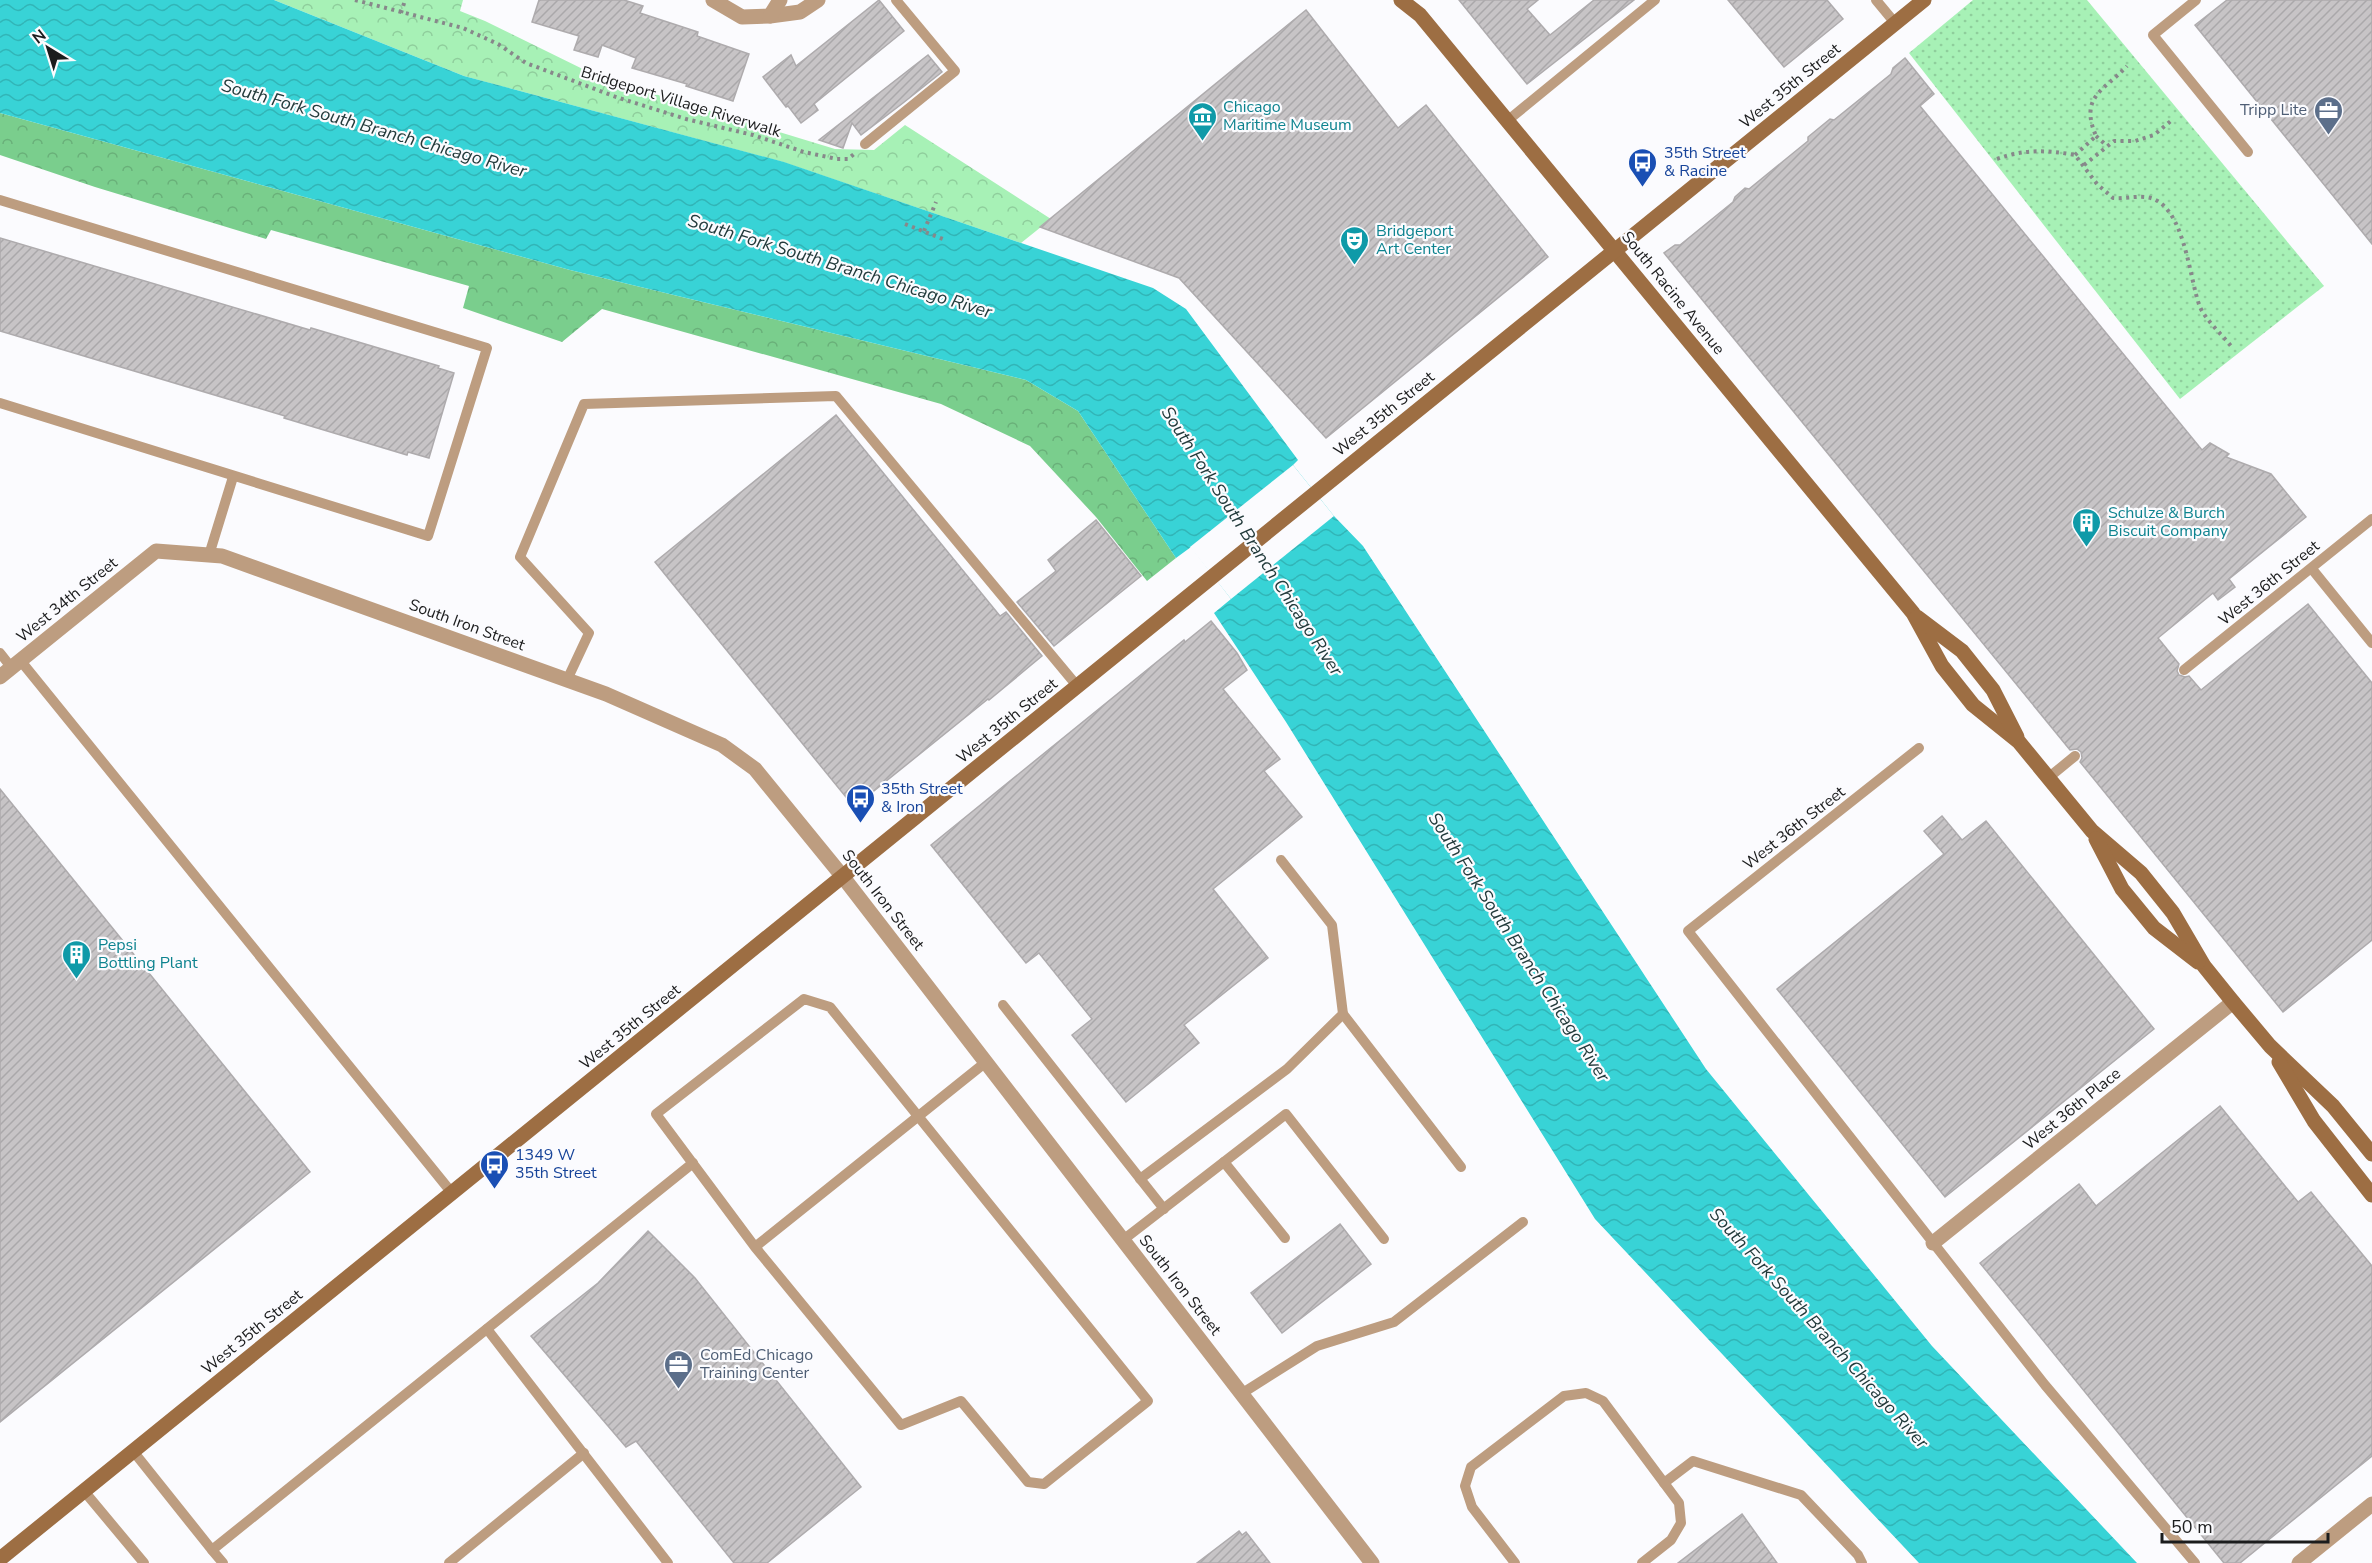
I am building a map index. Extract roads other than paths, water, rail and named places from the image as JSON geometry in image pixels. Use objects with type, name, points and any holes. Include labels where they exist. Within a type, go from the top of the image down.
[{"type":"main road","name":"South Racine Avenue","points":[[1401,0],[1420,15],[1913,613],[1942,666],[1973,705],[2019,742],[2092,831],[2141,873],[2173,913],[2204,966],[2233,1002],[2270,1046],[2333,1106],[2372,1154]]},
{"type":"main road","name":"West 35th Street","points":[[0,1559],[1924,0]]},
{"type":"main road","name":"South Racine Avenue","points":[[1913,613],[1962,651],[1993,690],[2019,742]]},
{"type":"main road","name":"South Racine Avenue","points":[[2092,831],[2122,889],[2154,928],[2204,966]]},
{"type":"main road","name":"South Racine Avenue","points":[[2270,1046],[2314,1121],[2372,1194]]},
{"type":"street","points":[[712,0],[741,17],[800,12],[818,0]]},
{"type":"street","points":[[770,16],[780,0]]},
{"type":"street","name":"South Iron Street","points":[[156,551],[222,556],[606,694],[722,745],[755,768],[843,877],[1372,1563]]},
{"type":"street","name":"West 34th Street","points":[[10,668],[156,551]]},
{"type":"street","name":"West 36th Place","points":[[1934,1243],[2233,1002]]},
{"type":"street","points":[[2309,1560],[2372,1504]]},
{"type":"lane","points":[[866,144],[955,71],[896,0]]},
{"type":"lane","points":[[1507,120],[1655,0]]},
{"type":"lane","points":[[1876,0],[1895,23]]},
{"type":"lane","points":[[2196,0],[2153,35],[2248,152]]},
{"type":"lane","points":[[0,200],[487,348],[428,536],[0,403]]},
{"type":"lane","points":[[567,680],[588,633],[520,557],[584,404],[837,396],[1078,687]]},
{"type":"lane","points":[[209,555],[233,477]]},
{"type":"lane","name":"West 36th Street","points":[[2184,670],[2372,519]]},
{"type":"lane","points":[[2312,568],[2372,643]]},
{"type":"lane","points":[[0,653],[10,668],[452,1193]]},
{"type":"lane","name":"West 36th Street","points":[[1919,748],[1688,931],[1934,1243]]},
{"type":"lane","points":[[2049,778],[2075,756]]},
{"type":"lane","points":[[1281,860],[1332,925],[1343,1014],[1461,1167]]},
{"type":"lane","points":[[804,999],[830,1007],[919,1115],[1148,1401],[1044,1484],[1028,1482],[961,1401],[901,1425],[755,1247],[656,1114],[804,999]]},
{"type":"lane","points":[[1003,1005],[1164,1209]]},
{"type":"lane","points":[[1140,1179],[1287,1069],[1343,1014]]},
{"type":"lane","points":[[755,1247],[986,1062]]},
{"type":"lane","points":[[1123,1240],[1286,1114],[1384,1239]]},
{"type":"lane","points":[[1224,1162],[1285,1238]]},
{"type":"lane","points":[[212,1550],[693,1163]]},
{"type":"lane","points":[[1241,1394],[1317,1346],[1394,1322],[1522,1222]]},
{"type":"lane","points":[[1934,1243],[2045,1385],[2194,1563]]},
{"type":"lane","points":[[488,1329],[668,1563]]},
{"type":"lane","points":[[1515,1563],[1472,1507],[1465,1486],[1471,1467],[1564,1396],[1586,1393],[1603,1401],[1679,1503],[1682,1523],[1671,1540],[1642,1563]]},
{"type":"lane","points":[[133,1451],[223,1563]]},
{"type":"lane","points":[[449,1563],[584,1453]]},
{"type":"lane","points":[[1664,1483],[1693,1461],[1801,1494],[1858,1555],[1862,1563]]},
{"type":"lane","points":[[84,1491],[144,1563]]},
{"type":"water","name":"South Fork South Branch Chicago River","points":[[0,0],[274,0],[464,76],[784,162],[1153,288],[1186,309],[1298,460],[1293,465],[1334,516],[1363,546],[1706,1069],[1932,1346],[2137,1563],[1919,1563],[1595,1219],[1286,722],[1214,613],[1231,599],[1191,547],[1176,558],[1078,411],[1026,380],[570,270],[0,113]]},
{"type":"place","name":"Tripp Lite","points":[[2328,136]]},
{"type":"place","name":"Chicago Maritime Museum","points":[[1202,142]]},
{"type":"place","name":"35th Street & Racine","points":[[1643,188]]},
{"type":"place","name":"Bridgeport Art Center","points":[[1355,266]]},
{"type":"place","name":"Schulze & Burch Biscuit Company","points":[[2087,548]]},
{"type":"place","name":"35th Street & Iron","points":[[860,824]]},
{"type":"place","name":"Pepsi Bottling Plant","points":[[77,980]]},
{"type":"place","name":"1349 W 35th Street","points":[[494,1190]]},
{"type":"place","name":"ComEd Chicago Training Center","points":[[679,1390]]}]
